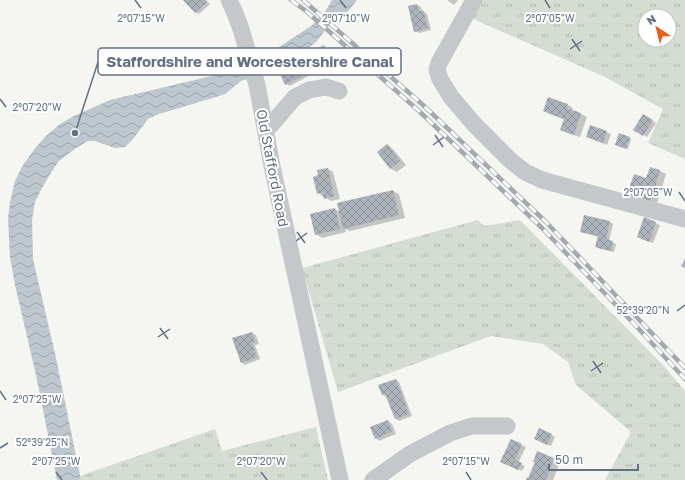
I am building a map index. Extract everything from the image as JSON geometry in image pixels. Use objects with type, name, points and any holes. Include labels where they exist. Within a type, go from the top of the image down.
[{"type":"street","name":"Old Stafford Road","points":[[229,0],[249,54],[257,85],[272,166],[340,480]]},
{"type":"street","points":[[474,0],[439,63],[438,70],[440,79],[451,96],[474,124],[510,161],[525,172],[542,180],[685,219]]},
{"type":"street","points":[[265,127],[271,124],[295,97],[309,90],[326,87],[339,91]]},
{"type":"street","points":[[373,480],[410,454],[450,433],[472,426],[507,426]]},
{"type":"green space","points":[[480,0],[685,0],[685,159],[648,143],[663,109],[605,77],[471,18]]},
{"type":"green space","points":[[478,220],[484,226],[520,220],[663,365],[685,391],[685,480],[605,480],[631,432],[576,385],[568,362],[543,344],[491,336],[338,392],[302,268]]},
{"type":"green space","points":[[316,427],[328,480],[81,480],[80,476],[215,429],[222,451]]},
{"type":"water","points":[[332,0],[357,0],[339,19],[332,21],[317,41],[298,57],[274,70],[241,81],[225,94],[159,114],[148,119],[125,147],[115,148],[95,141],[88,141],[59,161],[42,188],[35,202],[32,220],[33,259],[56,358],[81,480],[57,480],[10,257],[8,218],[10,202],[15,181],[23,165],[45,137],[60,124],[110,100],[237,70],[261,61],[270,53],[311,26],[325,12]]},
{"type":"building","points":[[183,0],[205,0],[207,2],[195,13]]},
{"type":"building","points":[[417,4],[419,12],[423,10],[428,28],[414,32],[408,6]]},
{"type":"building","points":[[324,45],[333,62],[316,71],[307,55]]},
{"type":"building","points":[[300,61],[307,73],[285,85],[279,72]]},
{"type":"building","points":[[548,97],[568,104],[567,108],[581,113],[574,135],[560,130],[564,119],[543,111]]},
{"type":"building","points":[[643,114],[653,120],[643,136],[633,130]]},
{"type":"building","points":[[590,125],[607,131],[603,143],[586,137]]},
{"type":"building","points":[[619,133],[630,137],[626,149],[615,145]]},
{"type":"building","points":[[387,144],[400,161],[390,169],[377,152]]},
{"type":"building","points":[[650,167],[660,170],[651,201],[627,194],[634,174],[646,178]]},
{"type":"building","points":[[328,168],[334,196],[324,199],[322,192],[317,194],[313,177],[318,175],[317,170]]},
{"type":"building","points":[[393,190],[399,215],[343,229],[337,203]]},
{"type":"building","points":[[335,208],[340,229],[315,235],[310,214]]},
{"type":"building","points":[[584,215],[610,221],[606,239],[613,241],[611,251],[595,247],[598,236],[580,232]]},
{"type":"building","points":[[644,217],[656,222],[649,242],[637,237]]},
{"type":"building","points":[[685,259],[685,268],[681,266]]},
{"type":"building","points":[[252,332],[255,342],[252,343],[257,357],[241,363],[232,338]]},
{"type":"building","points":[[396,379],[409,414],[395,419],[385,394],[382,395],[378,385]]},
{"type":"building","points":[[388,420],[392,432],[375,439],[370,427]]},
{"type":"building","points":[[539,428],[552,434],[547,445],[534,439]]},
{"type":"building","points":[[511,439],[522,444],[515,460],[522,463],[518,470],[500,462]]},
{"type":"building","points":[[537,451],[554,458],[546,480],[526,480],[535,462],[533,462]]},
{"type":"railway","points":[[291,0],[306,11],[419,111],[541,227],[685,379]]},
{"type":"railway","points":[[303,0],[423,105],[546,222],[685,368]]},
{"type":"place","name":"Staffordshire and Worcestershire Canal","points":[[75,133]]}]
